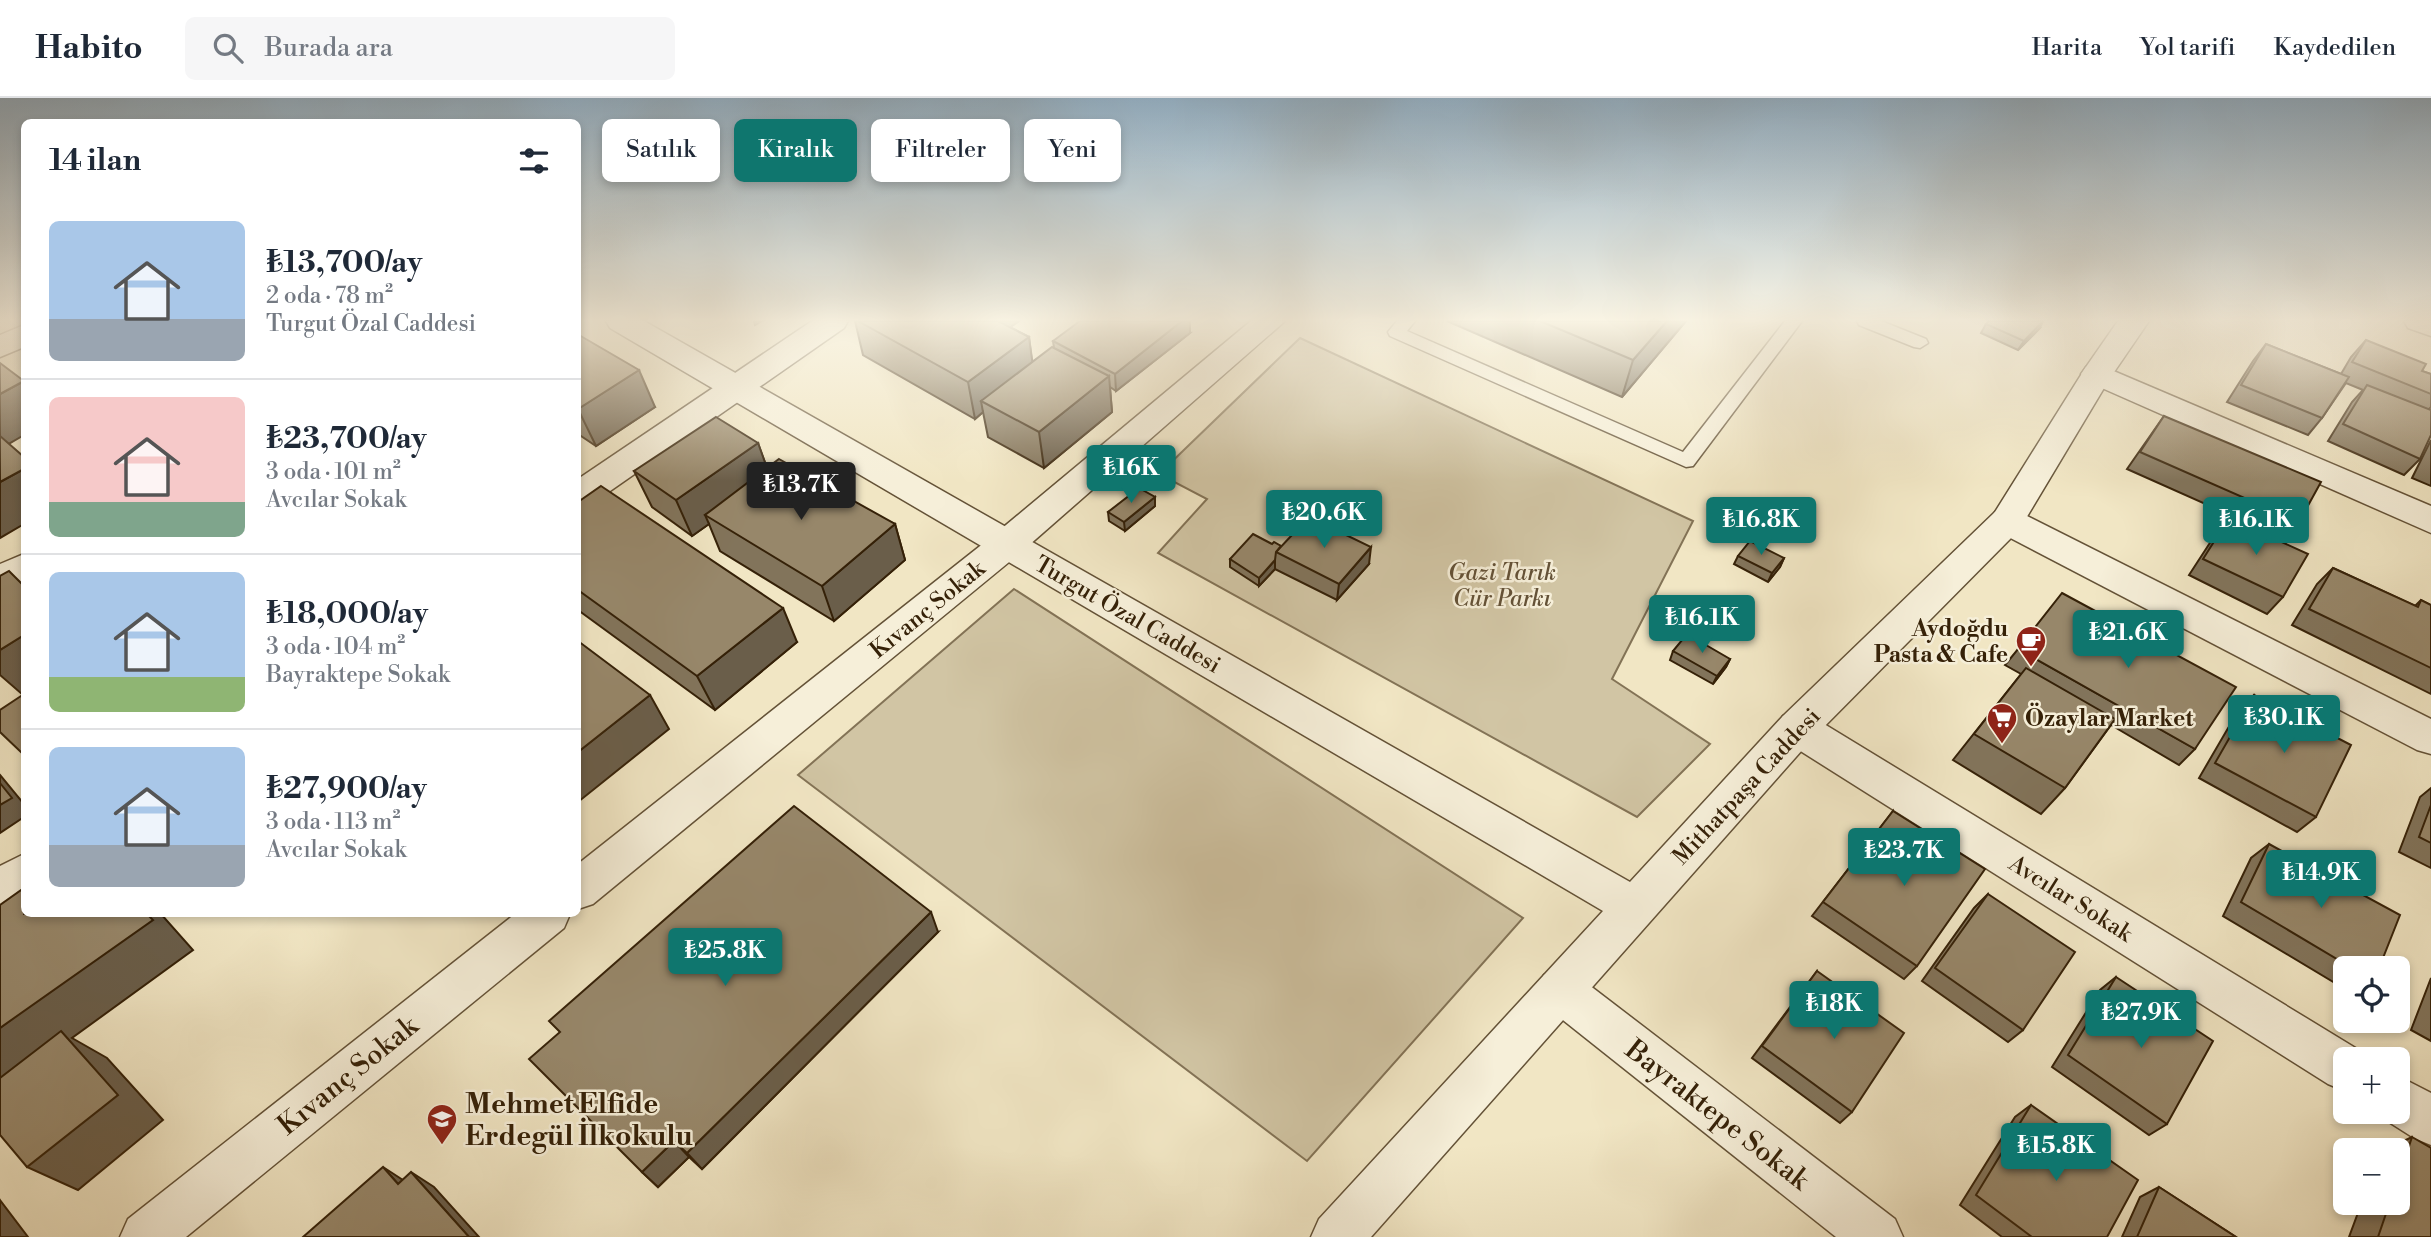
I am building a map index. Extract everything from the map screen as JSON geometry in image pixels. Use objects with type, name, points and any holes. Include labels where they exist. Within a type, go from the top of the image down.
[{"type":"street","name":"Turgut Özal Caddesi","points":[[714,374],[1635,906]]},
{"type":"street","points":[[581,494],[755,374]]},
{"type":"street","name":"Kıvanç Sokak","points":[[581,888],[1007,544],[1207,374]]},
{"type":"street","points":[[2097,374],[2431,520]]},
{"type":"street","name":"Mithatpaşa Caddesi","points":[[1336,1237],[1797,728],[2007,521],[2097,374]]},
{"type":"street","points":[[2007,521],[2431,738]]},
{"type":"street","points":[[0,581],[21,569]]},
{"type":"street","name":"Avcılar Sokak","points":[[1797,728],[2333,1061]]},
{"type":"street","points":[[0,890],[21,875]]},
{"type":"street","name":"Kıvanç Sokak","points":[[146,1237],[544,917]]},
{"type":"street","name":"Bayraktepe Sokak","points":[[1560,990],[1877,1237]]},
{"type":"street","points":[[2410,1108],[2431,1121]]},
{"type":"lane","points":[[1491,374],[1686,461],[1753,374]]},
{"type":"green space","name":"Gazi Tarık Cür Parkı","points":[[1263,374],[1378,374],[1693,521],[1612,679],[1710,744],[1637,817],[1158,553],[1207,499],[1159,474]]},
{"type":"green space","points":[[1014,589],[1523,918],[1307,1161],[798,775]]},
{"type":"building","points":[[0,374],[15,374],[21,379],[21,383],[0,394]]},
{"type":"building","points":[[581,374],[633,374],[581,407]]},
{"type":"building","points":[[954,374],[979,374],[968,382]]},
{"type":"building","points":[[1016,374],[1109,376],[1039,432],[981,401]]},
{"type":"building","points":[[2248,374],[2342,374],[2349,377],[2322,418],[2241,385]]},
{"type":"building","points":[[2382,374],[2431,374],[2431,394]]},
{"type":"building","points":[[2367,385],[2431,410],[2431,435],[2420,459],[2343,424]]},
{"type":"building","points":[[2164,416],[2321,482],[2299,522],[2140,452]]},
{"type":"building","points":[[716,417],[758,443],[676,500],[634,471]]},
{"type":"building","points":[[0,436],[21,454],[21,471],[0,482]]},
{"type":"building","points":[[779,459],[895,524],[822,586],[705,515]]},
{"type":"building","points":[[601,486],[783,608],[697,676],[581,592],[581,500]]},
{"type":"building","points":[[1139,488],[1155,497],[1124,522],[1108,512]]},
{"type":"building","points":[[1309,517],[1371,547],[1339,584],[1276,552]]},
{"type":"building","points":[[2229,518],[2308,554],[2283,597],[2203,559]]},
{"type":"building","points":[[1253,534],[1281,546],[1276,552],[1275,560],[1259,578],[1230,559]]},
{"type":"building","points":[[1750,541],[1784,558],[1772,573],[1738,556]]},
{"type":"building","points":[[2333,568],[2418,607],[2421,600],[2431,605],[2431,668],[2309,609]]},
{"type":"building","points":[[9,571],[21,583],[21,637],[0,650],[0,576]]},
{"type":"building","points":[[2062,593],[2236,687],[2195,749],[2018,649]]},
{"type":"building","points":[[1687,634],[1730,659],[1717,676],[1673,651]]},
{"type":"building","points":[[581,643],[650,695],[581,750]]},
{"type":"building","points":[[2026,668],[2115,719],[2065,788],[1974,734]]},
{"type":"building","points":[[2254,695],[2351,745],[2316,817],[2215,763]]},
{"type":"building","points":[[21,696],[21,752],[0,732],[0,710]]},
{"type":"building","points":[[0,783],[12,798],[0,805]]},
{"type":"building","points":[[2431,805],[2431,843],[2419,837]]},
{"type":"building","points":[[794,806],[931,912],[687,1153],[674,1141],[642,1172],[529,1059],[560,1032],[549,1021]]},
{"type":"building","points":[[1893,811],[1985,869],[1917,966],[1823,902]]},
{"type":"building","points":[[2269,844],[2400,915],[2384,956],[2333,957],[2241,902]]},
{"type":"building","points":[[21,890],[21,917],[150,917],[153,920],[0,1028],[0,905]]},
{"type":"building","points":[[1988,894],[2075,952],[2023,1030],[1935,968]]},
{"type":"building","points":[[1817,971],[1904,1033],[1852,1112],[1762,1046]]},
{"type":"building","points":[[2116,977],[2213,1041],[2167,1124],[2068,1055]]},
{"type":"building","points":[[61,1031],[118,1095],[27,1167],[0,1135],[0,1078]]},
{"type":"building","points":[[2031,1105],[2138,1180],[2107,1237],[2032,1237],[1976,1195]]},
{"type":"building","points":[[2412,1137],[2431,1148],[2431,1237],[2378,1237],[2386,1215],[2410,1215]]},
{"type":"building","points":[[383,1167],[398,1184],[411,1172],[469,1237],[303,1237]]},
{"type":"building","points":[[2159,1187],[2236,1237],[2137,1237]]},
{"type":"place","name":"Aydoğdu Pasta & Cafe","points":[[2031,668]]},
{"type":"place","name":"Özaylar Market","points":[[2002,745]]},
{"type":"place","name":"Mehmet Elfide Erdegül İlkokulu","points":[[442,1146]]}]
